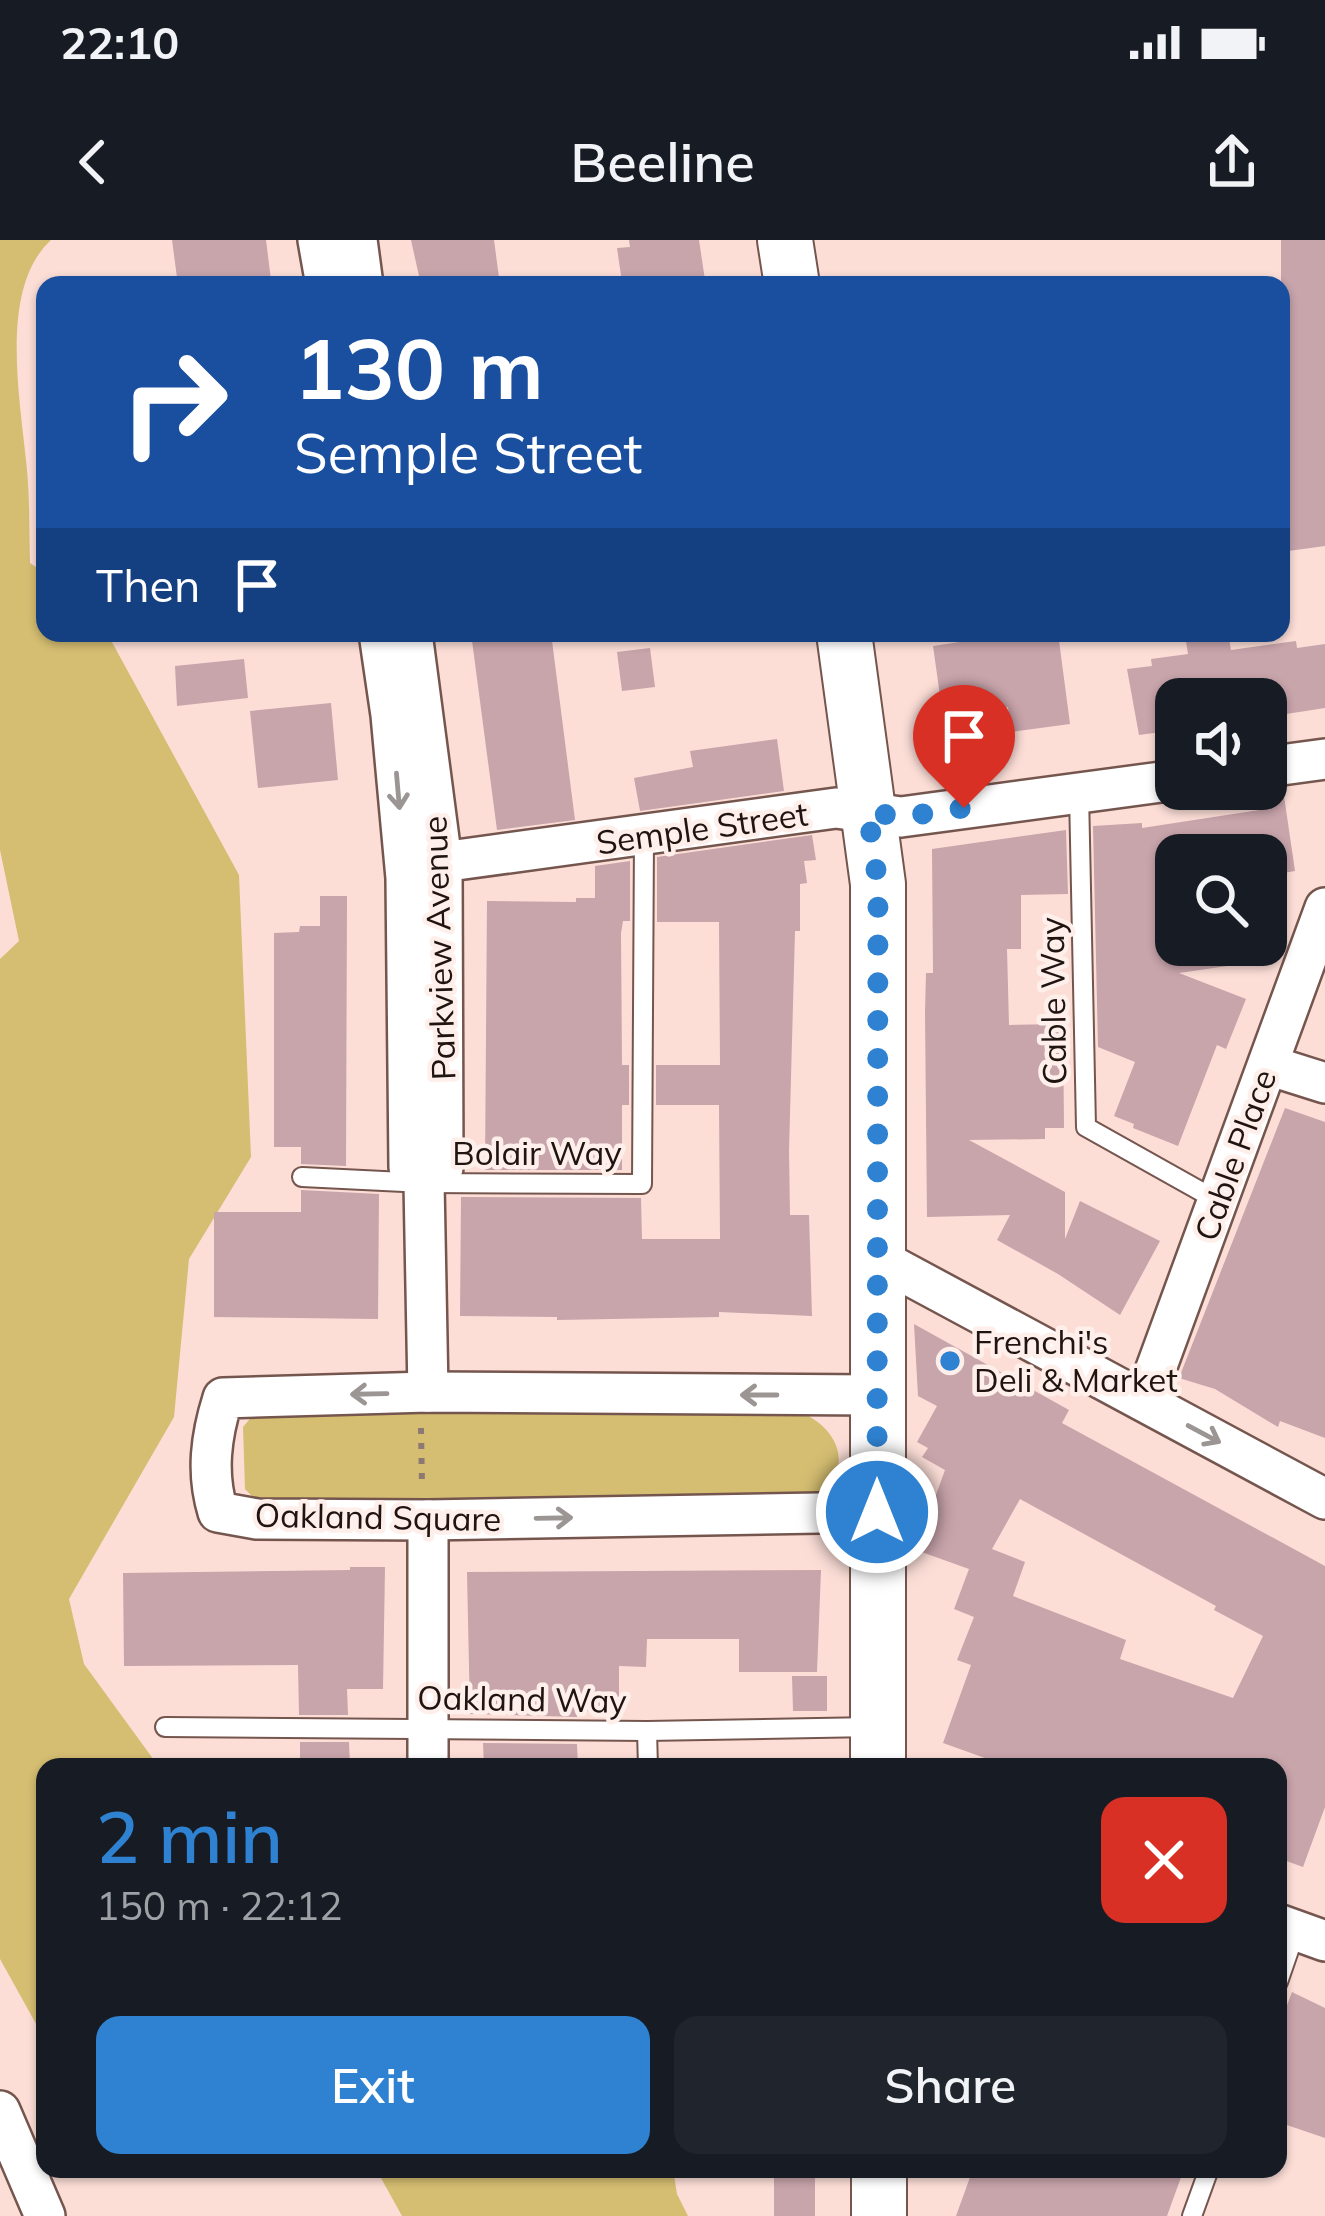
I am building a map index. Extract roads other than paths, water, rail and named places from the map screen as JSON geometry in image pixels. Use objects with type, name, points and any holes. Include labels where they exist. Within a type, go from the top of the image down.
[{"type":"street","points":[[318,240],[324,276]]},
{"type":"street","points":[[357,240],[362,276]]},
{"type":"street","points":[[785,240],[791,276]]},
{"type":"street","name":"Parkview Avenue","points":[[382,642],[407,712],[442,862],[426,912]]},
{"type":"street","name":"Parkview Avenue","points":[[411,642],[407,712],[426,912],[409,1167],[424,1183],[424,1403]]},
{"type":"street","points":[[845,642],[878,884],[878,1747]]},
{"type":"street","points":[[1287,764],[1325,759]]},
{"type":"street","name":"Semple Street","points":[[442,862],[836,808],[901,817],[1155,783]]},
{"type":"street","name":"Cable Place","points":[[1142,1400],[1325,908]]},
{"type":"street","points":[[1268,1065],[1325,1083]]},
{"type":"street","points":[[879,1259],[1325,1499]]},
{"type":"street","name":"Oakland Square","points":[[876,1395],[424,1403],[223,1398],[215,1424],[209,1482],[218,1512],[256,1519],[425,1510],[877,1512]]},
{"type":"street","points":[[425,1510],[428,1758]]},
{"type":"street","points":[[0,2111],[45,2216]]},
{"type":"street","points":[[879,2178],[879,2216]]},
{"type":"lane","name":"Cable Way","points":[[1078,794],[1086,1126],[1218,1201]]},
{"type":"lane","name":"Bolair Way","points":[[302,1177],[642,1184],[644,837]]},
{"type":"lane","name":"Oakland Way","points":[[164,1727],[647,1731],[878,1747]]},
{"type":"lane","points":[[647,1731],[648,1758]]},
{"type":"lane","points":[[1287,1962],[1300,1932]]},
{"type":"lane","points":[[1192,2216],[1206,2178]]},
{"type":"place","name":"Frenchi's Deli & Market","points":[[950,1361]]}]
